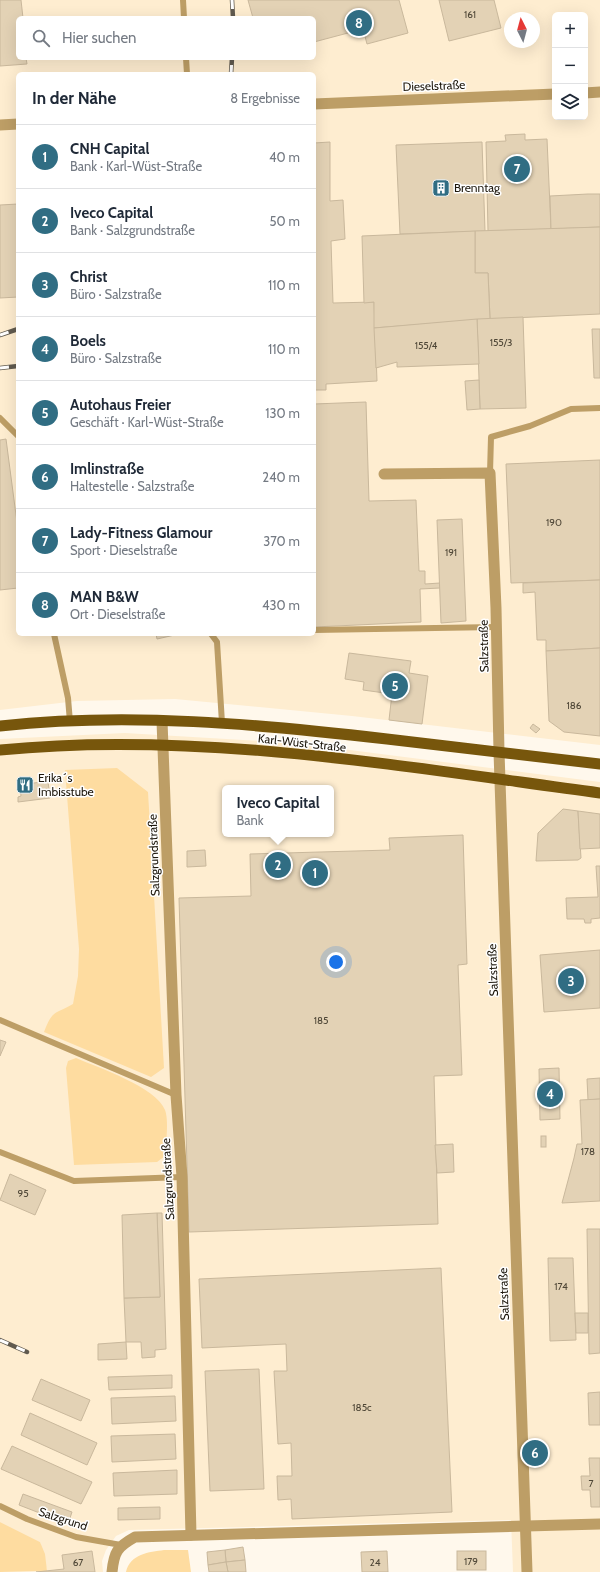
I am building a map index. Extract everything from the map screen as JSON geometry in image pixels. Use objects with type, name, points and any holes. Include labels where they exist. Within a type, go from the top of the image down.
[{"type":"main road","name":"Karl-Wüst-Straße","points":[[0,726],[70,722],[162,721],[222,723],[304,729],[600,764]]},
{"type":"main road","name":"Karl-Wüst-Straße","points":[[0,750],[48,746],[163,746],[309,756],[600,793]]},
{"type":"street","points":[[588,93],[600,92]]},
{"type":"street","name":"Dieselstraße","points":[[316,104],[552,94]]},
{"type":"street","points":[[0,125],[16,124]]},
{"type":"street","points":[[384,474],[490,473]]},
{"type":"street","name":"Salzstraße","points":[[490,473],[527,1572]]},
{"type":"street","name":"Salzgrundstraße","points":[[162,721],[176,1095],[182,1177],[191,1535]]},
{"type":"street","points":[[112,1572],[113,1558],[121,1544],[135,1538],[191,1535],[600,1524]]},
{"type":"lane","points":[[183,0],[184,16]]},
{"type":"lane","points":[[186,60],[187,72]]},
{"type":"lane","points":[[490,473],[491,437],[530,426],[571,409],[600,408]]},
{"type":"lane","points":[[0,418],[16,434]]},
{"type":"lane","points":[[316,630],[496,627]]},
{"type":"lane","points":[[54,636],[68,698],[70,722]]},
{"type":"lane","points":[[212,636],[217,642],[222,723]]},
{"type":"lane","points":[[0,1020],[176,1095]]},
{"type":"lane","points":[[0,1152],[74,1181],[182,1177]]},
{"type":"lane","name":"Salzgrund","points":[[0,1506],[27,1519],[76,1537],[121,1544]]},
{"type":"shaded area","points":[[0,0],[600,0],[600,745],[352,716],[175,699],[77,701],[0,710]]},
{"type":"shaded area","points":[[125,733],[295,743],[600,782],[600,1572],[513,1572],[511,1520],[129,1530],[116,1536],[106,1550],[102,1561],[103,1572],[36,1572],[47,1571],[40,1542],[0,1522],[0,739]]},
{"type":"shaded area","points":[[117,768],[148,792],[164,1068],[151,1077],[44,1032],[52,1016],[73,1004],[78,976],[79,949],[65,770]]},
{"type":"shaded area","points":[[76,1058],[126,1079],[151,1094],[160,1102],[165,1110],[167,1120],[165,1156],[157,1162],[74,1165],[66,1068],[68,1061]]},
{"type":"shaded area","points":[[0,1522],[40,1542],[45,1554],[47,1571],[0,1572]]},
{"type":"shaded area","points":[[164,1550],[188,1550],[191,1572],[126,1572],[132,1561],[141,1555]]},
{"type":"building","points":[[0,0],[21,0],[23,16],[16,16],[16,60],[26,60],[27,64],[0,66]]},
{"type":"building","points":[[248,0],[399,0],[408,33],[367,44],[363,29],[316,41],[316,16],[252,16]]},
{"type":"building","points":[[439,0],[494,0],[501,28],[449,41]]},
{"type":"building","points":[[525,134],[525,140],[547,139],[551,229],[488,231],[486,142],[506,141],[505,135]]},
{"type":"building","points":[[330,142],[330,201],[343,200],[345,239],[331,241],[333,303],[374,302],[377,381],[326,384],[326,390],[316,390],[316,143]]},
{"type":"building","name":"Brenntag","points":[[482,142],[485,231],[400,234],[396,145]]},
{"type":"building","points":[[600,194],[600,227],[551,229],[550,196]]},
{"type":"building","points":[[16,204],[16,297],[0,298],[0,205]]},
{"type":"building","points":[[600,227],[600,314],[490,319],[488,273],[475,273],[475,231]]},
{"type":"building","points":[[475,231],[475,273],[488,273],[490,319],[374,328],[374,302],[364,303],[362,236]]},
{"type":"building","points":[[523,317],[526,408],[480,409],[477,319]]},
{"type":"building","points":[[477,319],[479,364],[397,367],[397,362],[376,368],[374,328]]},
{"type":"building","points":[[592,329],[600,329],[600,378],[594,378]]},
{"type":"building","points":[[479,380],[480,409],[467,410],[465,381]]},
{"type":"building","points":[[366,402],[369,501],[416,500],[419,571],[425,571],[425,584],[440,583],[440,588],[420,589],[421,622],[316,627],[316,404]]},
{"type":"building","points":[[6,439],[16,515],[16,588],[0,590],[0,440]]},
{"type":"building","points":[[600,460],[600,580],[511,583],[506,464]]},
{"type":"building","points":[[462,519],[466,621],[441,623],[437,520]]},
{"type":"building","points":[[600,580],[600,648],[546,651],[546,640],[537,640],[535,592],[523,593],[523,583]]},
{"type":"building","points":[[156,636],[170,636],[157,639]]},
{"type":"building","points":[[600,648],[600,736],[564,732],[549,721],[546,651]]},
{"type":"building","points":[[349,653],[411,661],[409,673],[428,676],[422,724],[389,720],[392,694],[363,690],[364,682],[345,679]]},
{"type":"building","points":[[533,724],[540,729],[536,733],[530,728]]},
{"type":"building","points":[[48,781],[50,798],[18,802],[18,797],[21,796],[20,785]]},
{"type":"building","points":[[563,809],[578,811],[581,858],[578,860],[536,861],[538,833]]},
{"type":"building","points":[[578,811],[600,814],[600,848],[580,849]]},
{"type":"building","points":[[463,835],[467,964],[458,965],[462,1075],[434,1076],[438,1224],[189,1232],[179,898],[251,896],[250,854],[390,850],[389,838]]},
{"type":"building","points":[[205,850],[206,866],[187,867],[187,851]]},
{"type":"building","points":[[596,866],[600,866],[600,918],[591,919],[591,923],[585,923],[584,919],[567,919],[566,898],[598,897]]},
{"type":"building","points":[[600,950],[600,1008],[544,1012],[540,955]]},
{"type":"building","points":[[0,1040],[6,1042],[0,1056]]},
{"type":"building","points":[[559,1068],[560,1119],[540,1120],[539,1069]]},
{"type":"building","points":[[600,1078],[600,1099],[588,1100],[587,1079]]},
{"type":"building","points":[[600,1099],[600,1201],[562,1203],[577,1144],[582,1144],[580,1100]]},
{"type":"building","points":[[541,1136],[546,1136],[546,1147],[541,1147]]},
{"type":"building","points":[[453,1144],[454,1172],[437,1173],[435,1145]]},
{"type":"building","points":[[10,1174],[46,1190],[35,1215],[0,1200]]},
{"type":"building","points":[[157,1213],[162,1213],[166,1349],[155,1350],[155,1357],[142,1358],[141,1342],[126,1342],[124,1298],[160,1297]]},
{"type":"building","points":[[157,1213],[160,1297],[124,1298],[122,1215]]},
{"type":"building","points":[[587,1229],[600,1229],[600,1353],[589,1354]]},
{"type":"building","points":[[548,1258],[573,1258],[576,1340],[550,1341]]},
{"type":"building","points":[[441,1268],[452,1512],[292,1519],[291,1499],[278,1500],[277,1476],[292,1476],[291,1443],[278,1444],[274,1371],[287,1371],[286,1344],[202,1348],[199,1279]]},
{"type":"building","points":[[575,1313],[588,1313],[588,1333],[576,1333]]},
{"type":"building","points":[[126,1342],[127,1359],[98,1360],[98,1344]]},
{"type":"building","points":[[259,1369],[264,1489],[210,1491],[205,1371]]},
{"type":"building","points":[[172,1375],[172,1388],[109,1390],[108,1377]]},
{"type":"building","points":[[41,1379],[90,1400],[81,1421],[32,1400]]},
{"type":"building","points":[[600,1392],[600,1425],[589,1425],[588,1393]]},
{"type":"building","points":[[175,1396],[176,1421],[112,1424],[111,1398]]},
{"type":"building","points":[[30,1413],[97,1443],[87,1465],[21,1435]]},
{"type":"building","points":[[175,1434],[176,1459],[112,1462],[111,1436]]},
{"type":"building","points":[[12,1446],[92,1482],[81,1504],[1,1469]]},
{"type":"building","points":[[589,1458],[600,1458],[600,1507],[591,1507],[590,1490],[582,1490],[581,1476],[590,1476]]},
{"type":"building","points":[[177,1470],[177,1494],[114,1496],[113,1473]]},
{"type":"building","points":[[23,1494],[72,1512],[68,1524],[19,1505]]},
{"type":"building","points":[[160,1507],[160,1519],[118,1520],[118,1508]]},
{"type":"building","points":[[243,1547],[245,1560],[226,1562],[225,1550]]},
{"type":"building","points":[[225,1550],[226,1562],[208,1565],[207,1552]]},
{"type":"building","points":[[92,1551],[95,1572],[36,1572],[64,1569],[62,1555]]},
{"type":"building","points":[[387,1551],[388,1572],[362,1572],[361,1552]]},
{"type":"building","points":[[457,1551],[486,1551],[486,1570],[457,1570]]},
{"type":"building","points":[[245,1560],[246,1572],[228,1572],[226,1562]]},
{"type":"building","points":[[226,1562],[228,1572],[209,1572],[208,1565]]},
{"type":"railway","points":[[232,0],[233,16]]},
{"type":"railway","points":[[231,72],[232,60]]},
{"type":"railway","points":[[0,335],[16,330]]},
{"type":"railway","points":[[0,368],[16,366]]},
{"type":"railway","points":[[0,1340],[27,1352]]},
{"type":"place","name":"MAN B&W","points":[[359,23]]},
{"type":"place","name":"Lady-Fitness Glamour","points":[[517,169]]},
{"type":"place","name":"Brenntag","points":[[441,188]]},
{"type":"place","name":"Autohaus Freier","points":[[395,686]]},
{"type":"place","name":"Erika´s Imbisstube","points":[[25,785]]},
{"type":"place","name":"Iveco Capital","points":[[278,865]]},
{"type":"place","name":"CNH Capital","points":[[315,873]]},
{"type":"place","name":"Christ","points":[[571,981]]},
{"type":"place","name":"Boels","points":[[550,1094]]},
{"type":"place","name":"Imlinstraße","points":[[535,1453]]}]
